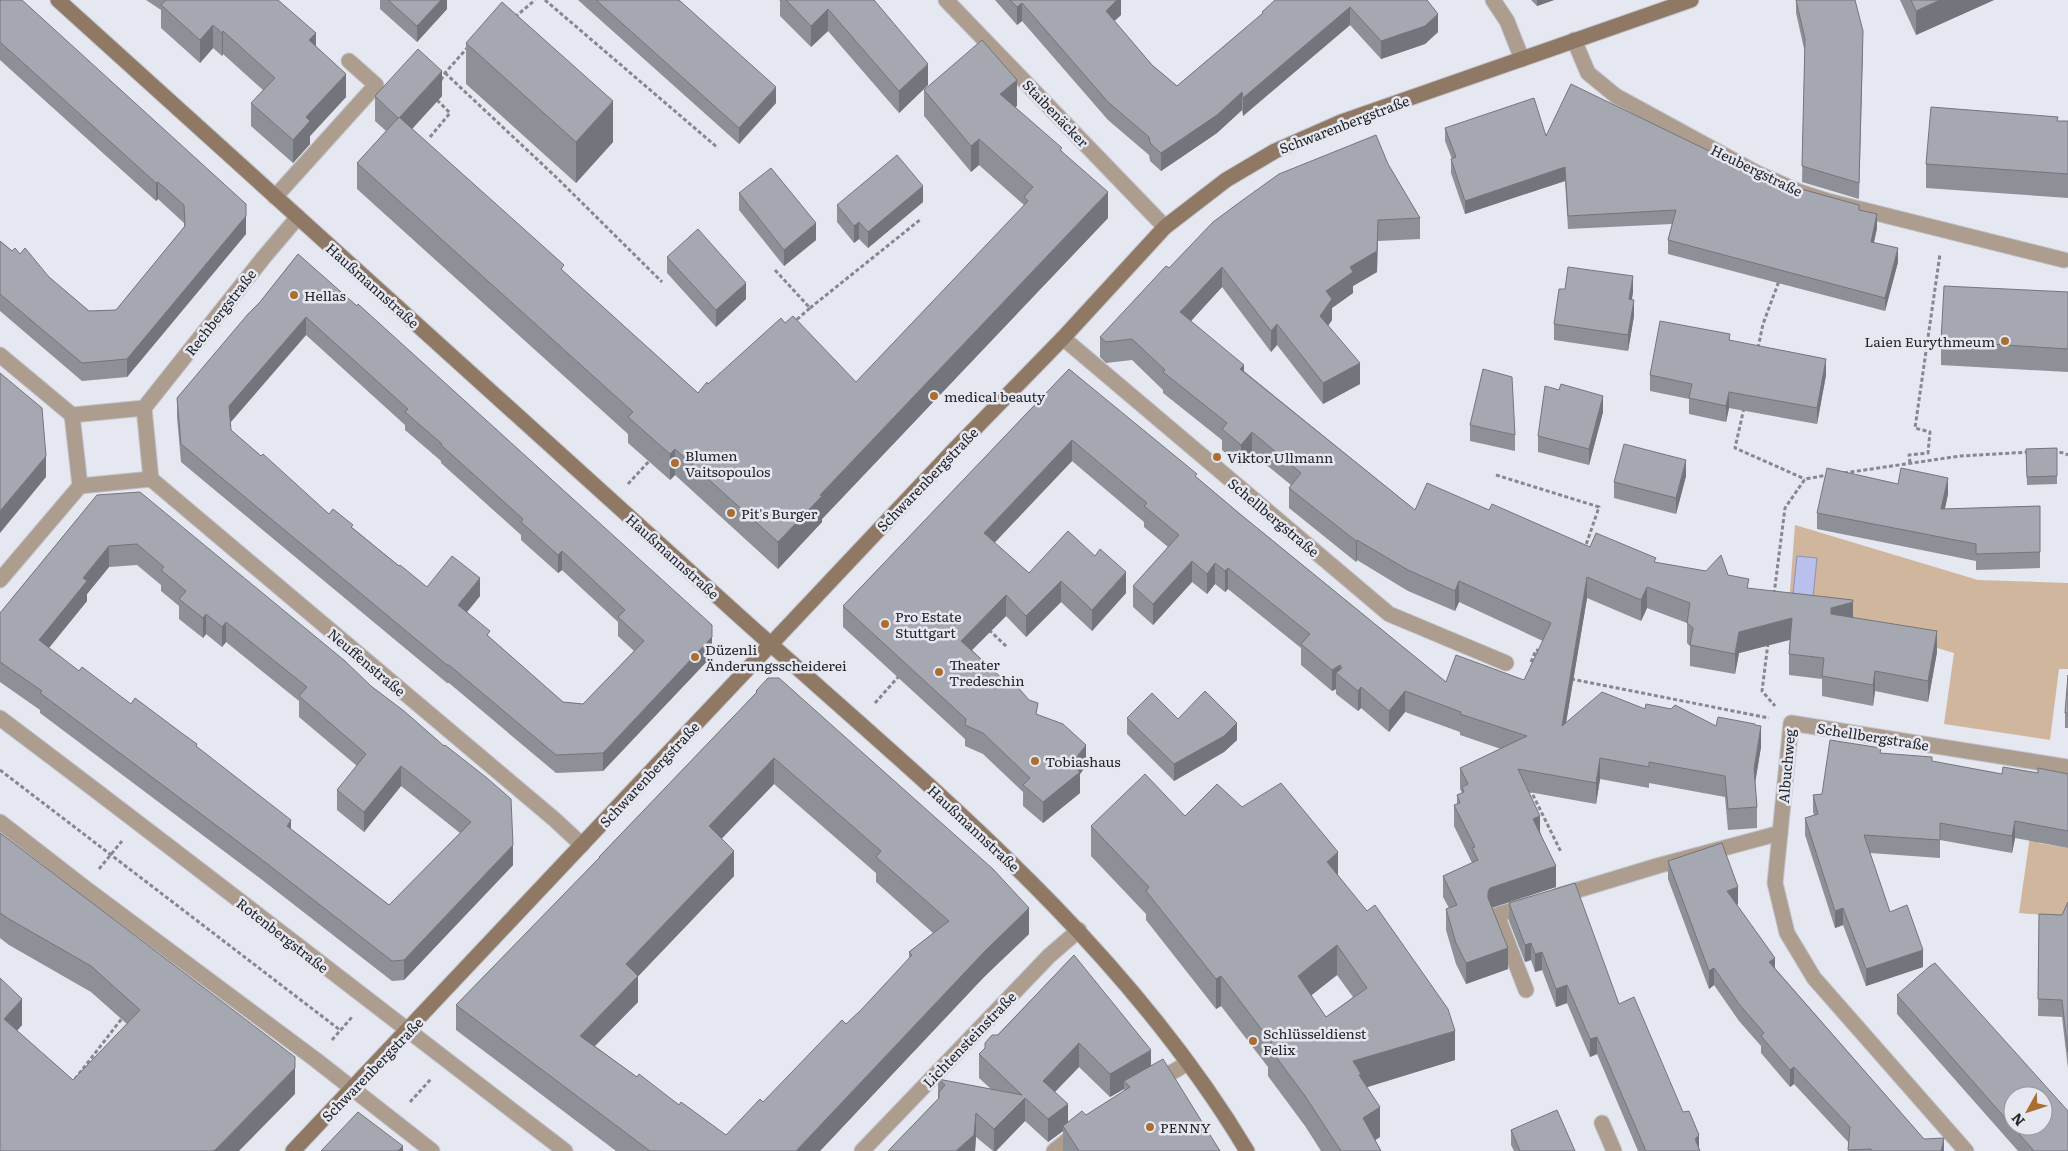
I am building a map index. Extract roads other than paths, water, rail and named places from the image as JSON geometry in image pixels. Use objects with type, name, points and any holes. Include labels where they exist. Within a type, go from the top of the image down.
[{"type":"street","name":"Haußmannstraße","points":[[58,0],[858,722],[1022,873],[1079,930],[1188,1063],[1247,1151]]},
{"type":"street","name":"Staibenäcker","points":[[946,0],[1165,227]]},
{"type":"street","points":[[1493,0],[1507,21],[1522,59]]},
{"type":"street","name":"Schwarenbergstraße","points":[[293,1151],[946,458],[1063,338],[1165,227],[1226,180],[1275,151],[1341,122],[1691,0]]},
{"type":"street","name":"Heubergstraße","points":[[1574,40],[1588,73],[1616,96],[1757,173],[1800,192],[1828,201],[2064,260]]},
{"type":"street","points":[[275,197],[376,85],[349,61]]},
{"type":"street","name":"Rechbergstraße","points":[[144,408],[298,217]]},
{"type":"street","name":"Schellbergstraße","points":[[1063,338],[1388,614],[1506,663]]},
{"type":"street","points":[[0,356],[72,415],[80,486]]},
{"type":"street","points":[[0,580],[80,486],[150,480],[144,408],[72,415]]},
{"type":"street","name":"Neuffenstraße","points":[[150,480],[547,812],[582,845]]},
{"type":"street","name":"Rotenbergstraße","points":[[0,718],[565,1151]]},
{"type":"street","name":"Schellbergstraße","points":[[1791,723],[2068,766]]},
{"type":"street","name":"Albuchweg","points":[[1791,723],[1775,882],[1787,933],[1814,978],[1966,1151]]},
{"type":"street","points":[[0,822],[85,888],[316,1060],[432,1151]]},
{"type":"street","points":[[1526,990],[1496,915],[1657,866],[1780,833]]},
{"type":"street","name":"Lichtensteinstraße","points":[[862,1151],[1049,956],[1079,930]]},
{"type":"street","points":[[1140,1091],[1188,1063]]},
{"type":"street","points":[[1054,1151],[1093,1120]]},
{"type":"street","points":[[1602,1123],[1614,1151]]},
{"type":"water","points":[[1797,556],[1817,558],[1813,597],[1793,594]]},
{"type":"place","name":"Hellas","points":[[294,295]]},
{"type":"place","name":"Laien Eurythmeum","points":[[2005,341]]},
{"type":"place","name":"medical beauty","points":[[934,396]]},
{"type":"place","name":"Viktor Ullmann","points":[[1217,457]]},
{"type":"place","name":"Blumen Vaitsopoulos","points":[[675,463]]},
{"type":"place","name":"Pit's Burger","points":[[731,513]]},
{"type":"place","name":"Pro Estate Stuttgart","points":[[885,624]]},
{"type":"place","name":"Düzenli Änderungsscheiderei","points":[[695,657]]},
{"type":"place","name":"Theater Tredeschin","points":[[939,672]]},
{"type":"place","name":"Tobiashaus","points":[[1035,761]]},
{"type":"place","name":"Schlüsseldienst Felix","points":[[1253,1041]]},
{"type":"place","name":"PENNY","points":[[1150,1127]]}]
